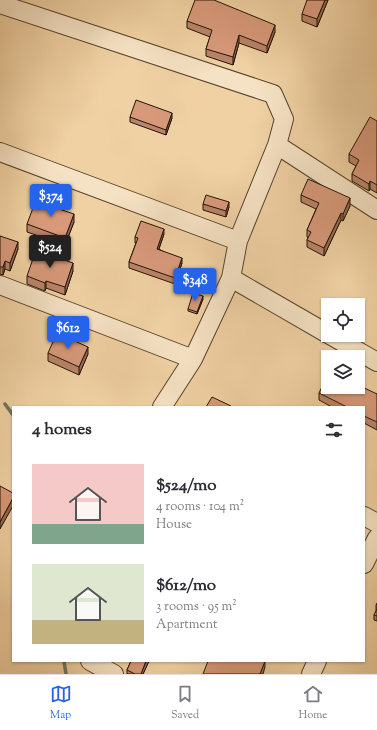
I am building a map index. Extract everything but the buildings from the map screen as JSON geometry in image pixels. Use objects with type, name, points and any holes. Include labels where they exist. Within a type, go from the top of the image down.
[{"type":"street","points":[[0,4],[272,94],[284,119],[278,145],[238,241],[231,278],[193,359],[168,405]]},
{"type":"street","points":[[278,145],[377,210]]},
{"type":"street","points":[[0,152],[238,241]]},
{"type":"street","points":[[231,278],[321,329]]},
{"type":"street","points":[[0,285],[193,359]]},
{"type":"street","points":[[343,342],[377,362]]},
{"type":"street","points":[[365,517],[377,524]]},
{"type":"street","points":[[92,662],[114,674]]},
{"type":"waterway","points":[[5,404],[12,414]]},
{"type":"waterway","points":[[64,662],[66,674]]}]
